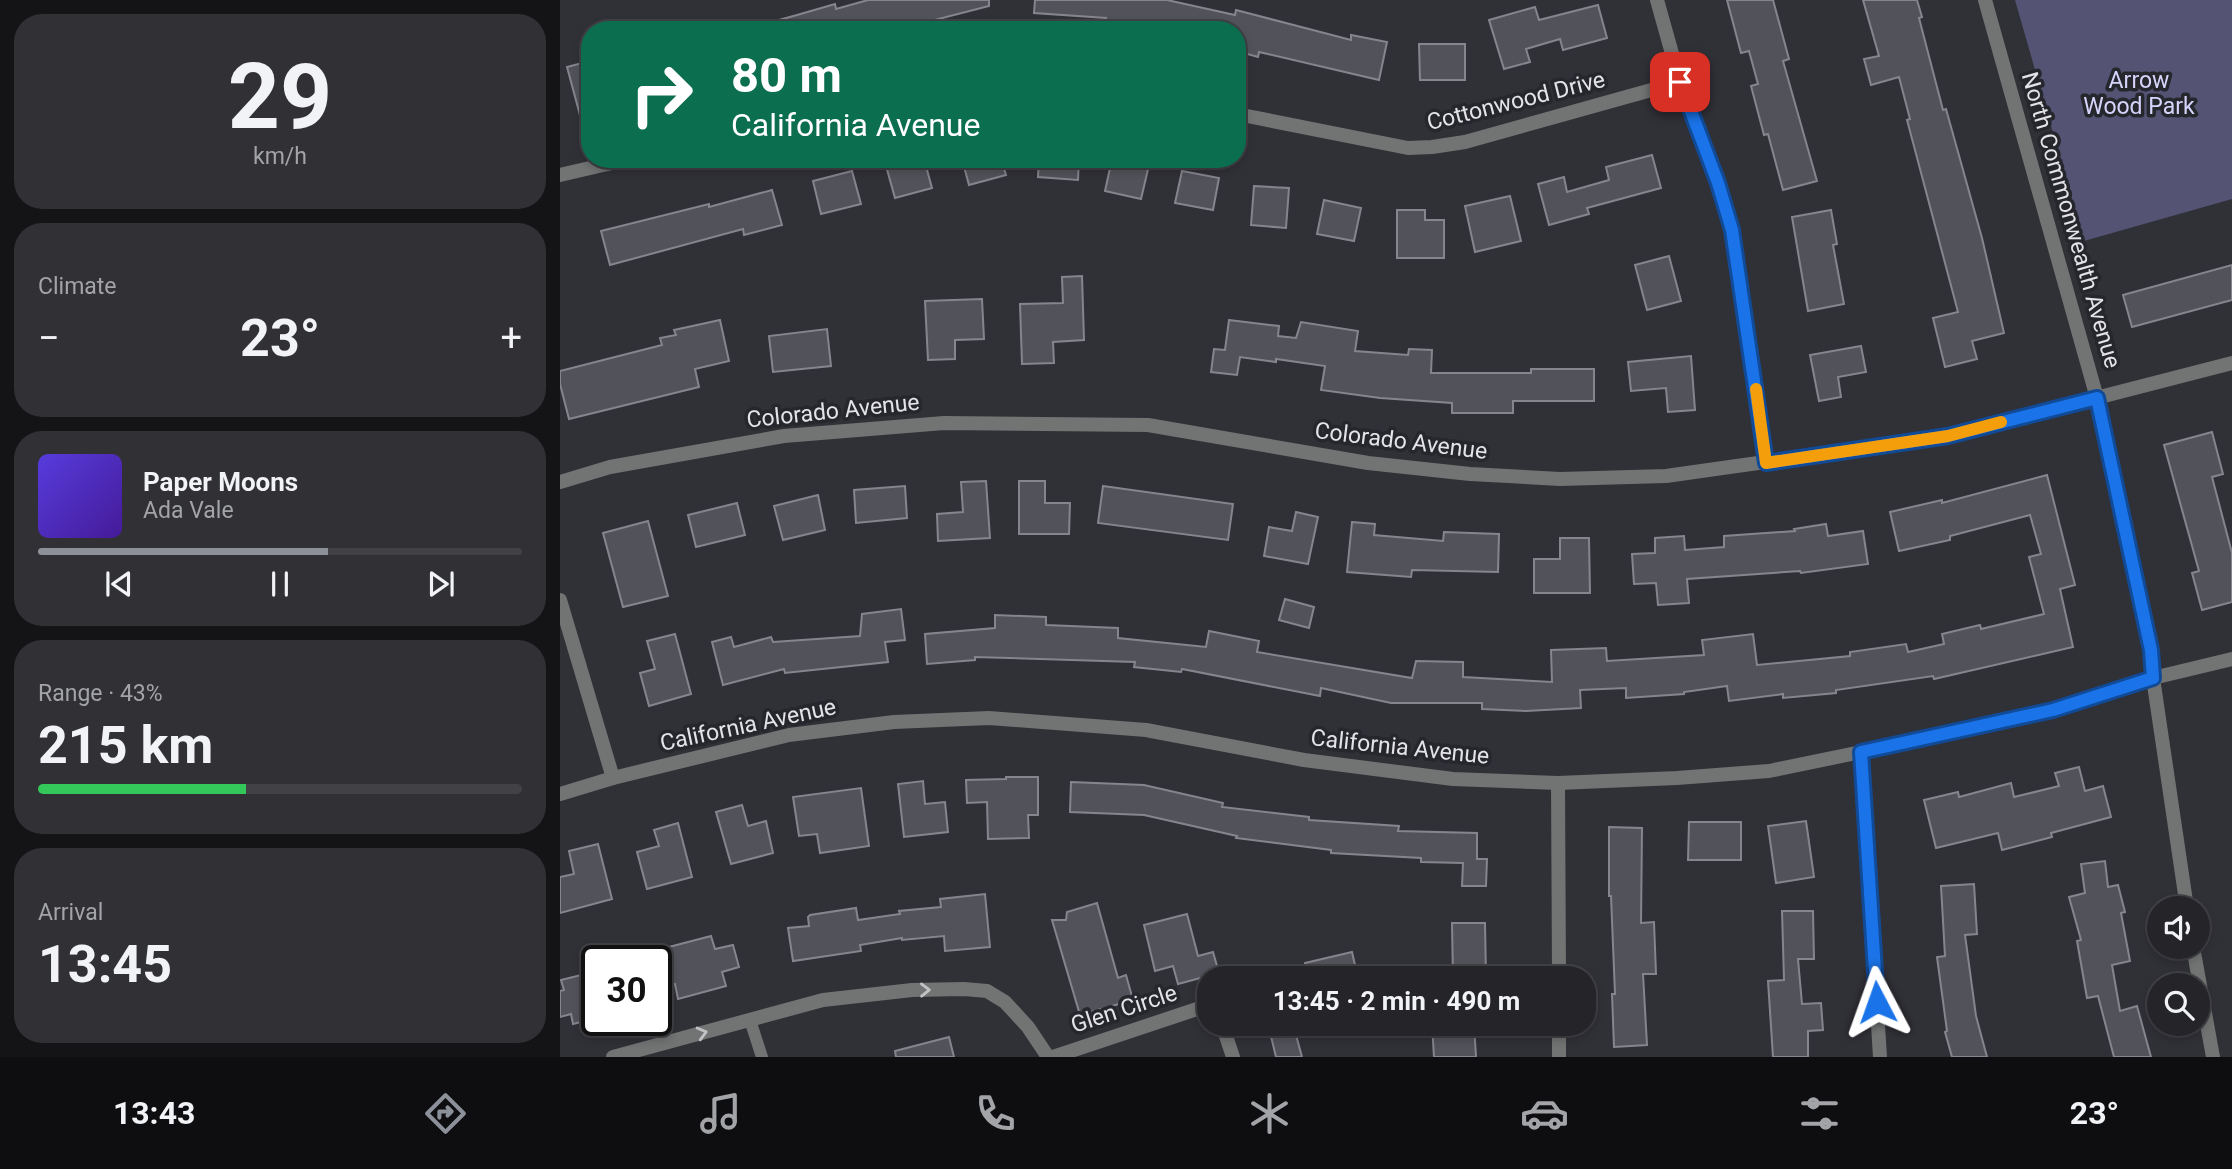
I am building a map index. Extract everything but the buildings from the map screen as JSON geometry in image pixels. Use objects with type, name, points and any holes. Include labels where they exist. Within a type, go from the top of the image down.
[{"type":"street","points":[[1657,0],[1680,82],[1718,183],[1732,230],[1766,463]]},
{"type":"street","name":"North Commonwealth Avenue","points":[[1985,0],[2097,398],[2151,650],[2186,896]]},
{"type":"street","name":"Cottonwood Drive","points":[[1246,116],[1408,148],[1432,147],[1465,142],[1680,82]]},
{"type":"street","points":[[560,175],[590,168]]},
{"type":"street","name":"Colorado Avenue","points":[[560,482],[610,467],[784,436],[944,423],[1148,425],[1368,463],[1470,474],[1560,479],[1666,476],[1948,436],[2232,363]]},
{"type":"street","points":[[560,600],[613,778]]},
{"type":"street","name":"California Avenue","points":[[560,794],[613,778],[789,735],[894,722],[989,718],[1146,730],[1304,760],[1453,779],[1558,783],[1769,771],[2053,710],[2153,678],[2232,659]]},
{"type":"street","points":[[1861,752],[1880,1057]]},
{"type":"street","points":[[1558,783],[1559,966]]},
{"type":"street","points":[[2195,959],[2213,1057]]},
{"type":"street","points":[[613,1057],[824,1000],[912,990],[986,991],[1004,1002],[1051,1057]]},
{"type":"street","name":"Glen Circle","points":[[1051,1057],[1197,1009]]},
{"type":"street","points":[[1226,1036],[1233,1057]]},
{"type":"street","points":[[1559,1036],[1559,1057]]},
{"type":"lane","points":[[750,1020],[762,1057]]},
{"type":"green space","name":"Arrow Wood Park","points":[[2015,0],[2232,0],[2232,199],[2084,241]]},
{"type":"slow traffic","points":[[1756,389],[1766,463],[1948,436],[2001,422]]},
{"type":"route","points":[[1680,82],[1718,183],[1732,230],[1766,463],[1948,436],[2097,398],[2151,650],[2153,678],[2053,710],[1861,752],[1877,1002]]}]
